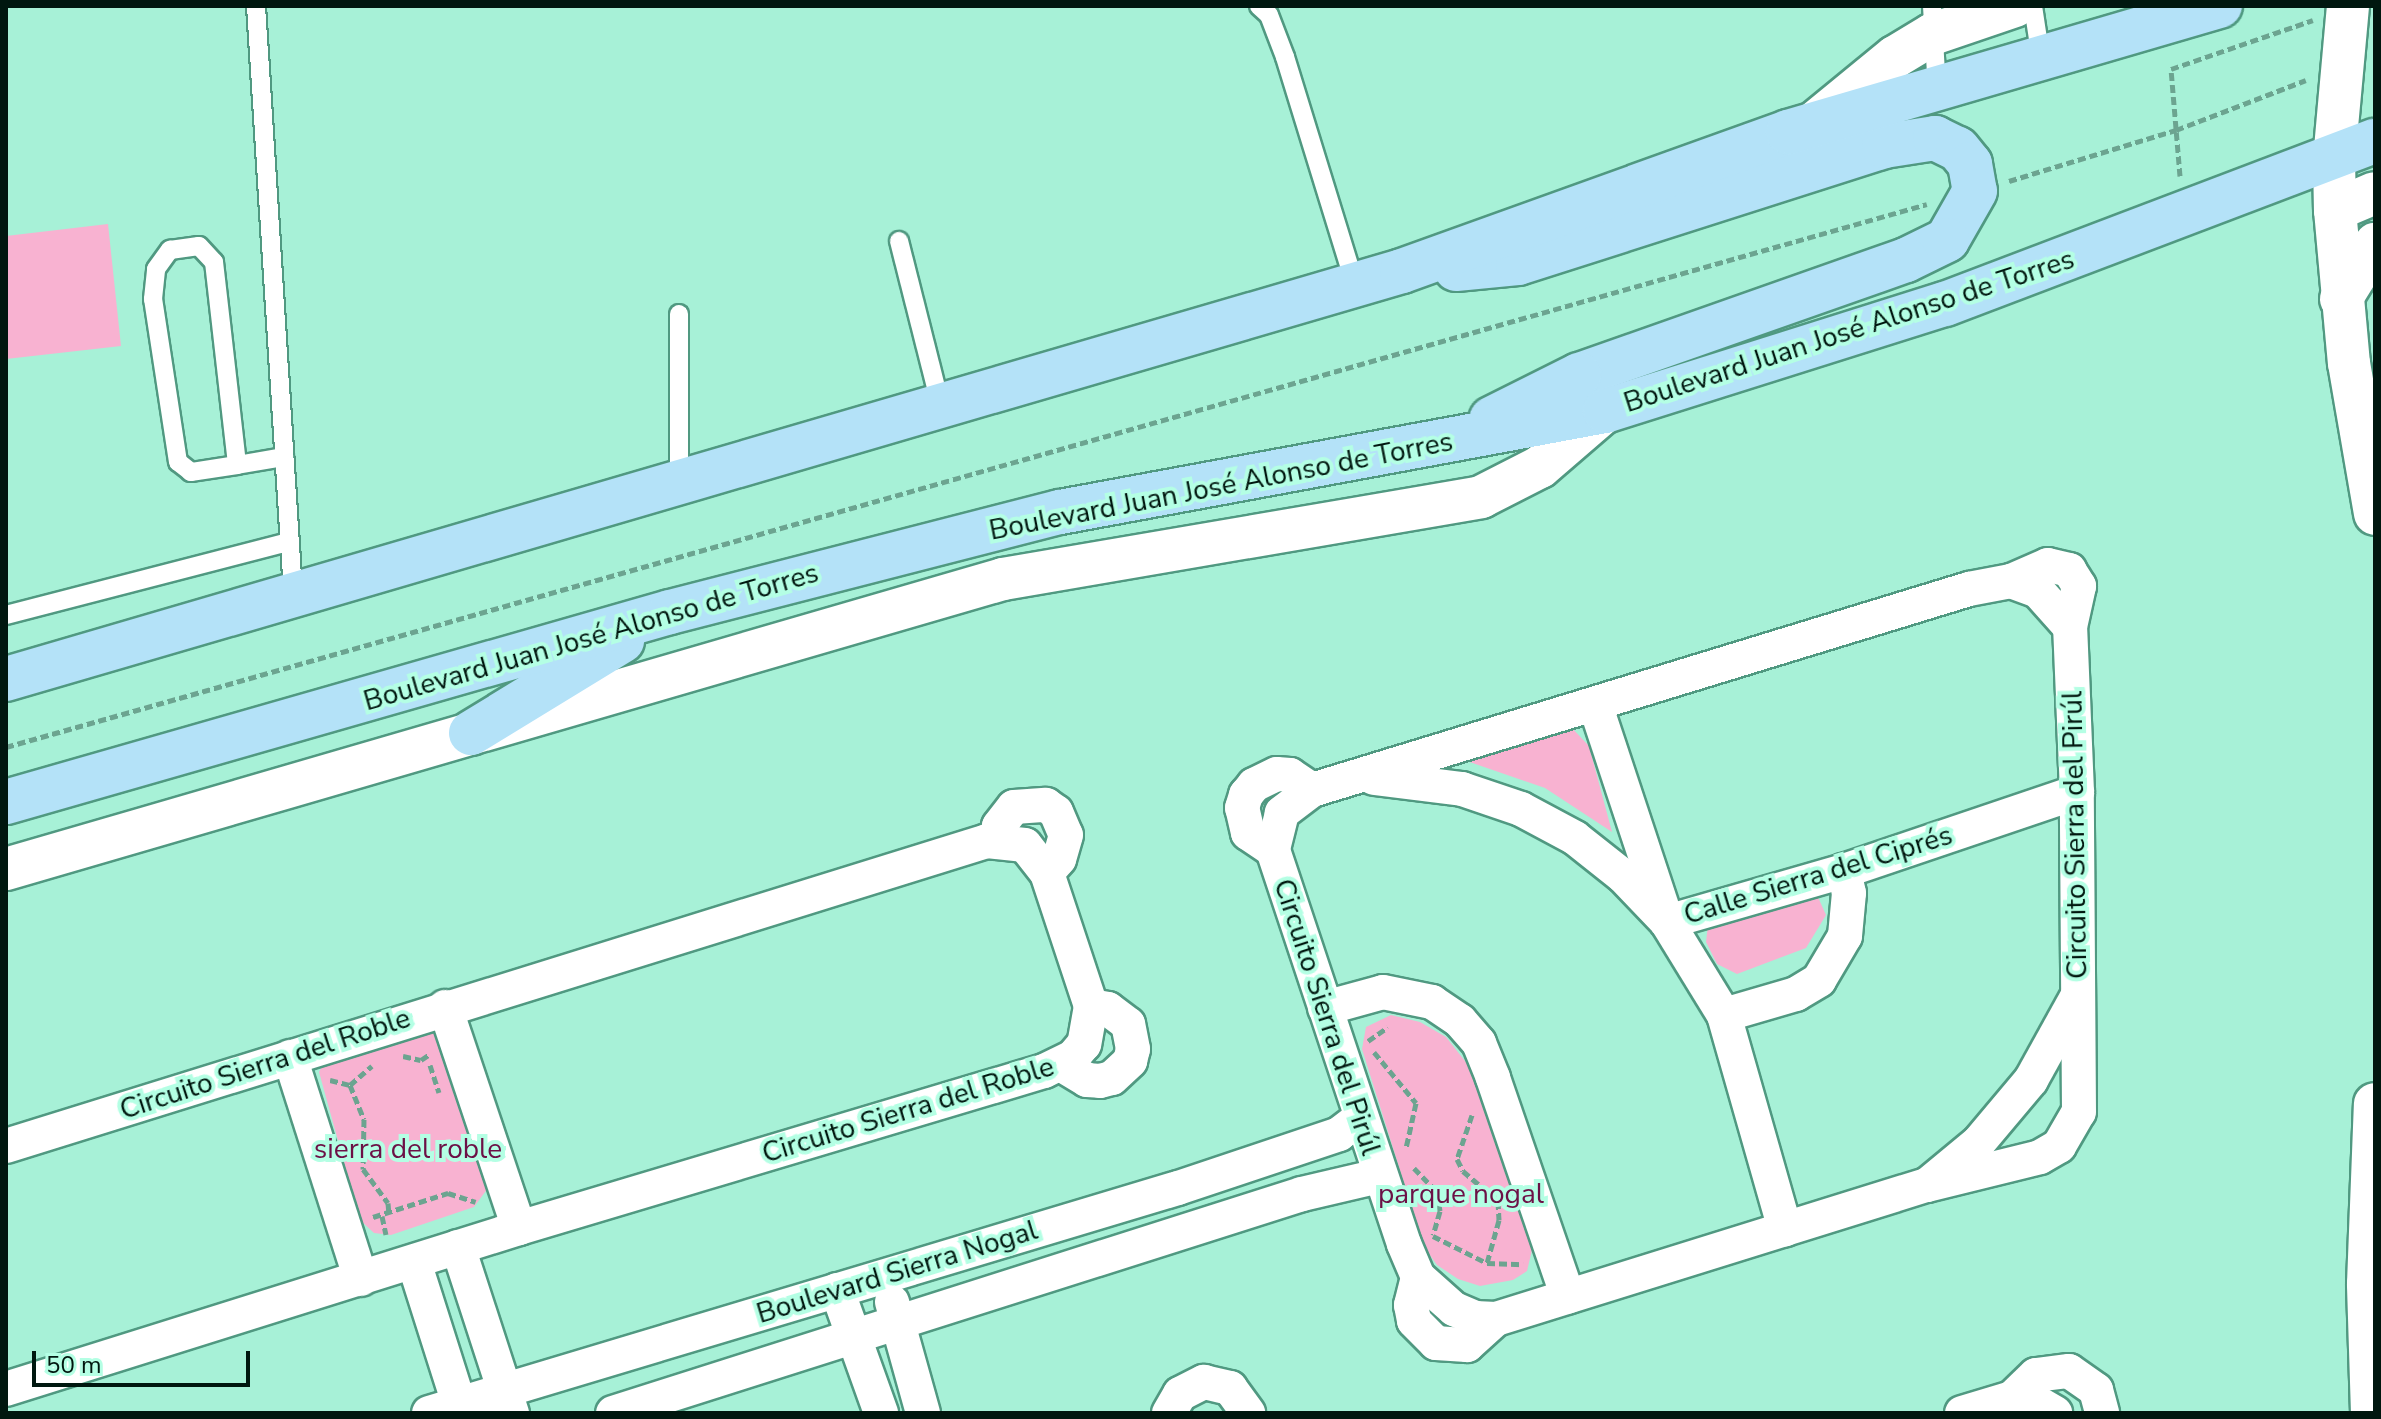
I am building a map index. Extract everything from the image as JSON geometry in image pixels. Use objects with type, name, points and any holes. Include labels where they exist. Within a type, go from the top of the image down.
[{"type":"main road","points":[[6,679],[293,593],[490,540],[679,480],[942,410],[1402,271],[1813,124],[1937,90],[2204,8]]},
{"type":"main road","points":[[1402,271],[1518,263],[1884,146],[1935,138],[1958,149],[1970,164],[1975,191],[1954,234],[1906,260],[1579,375],[1439,445]]},
{"type":"main road","name":"Boulevard Juan José Alonso de Torres","points":[[6,802],[670,612],[1060,512],[1439,445],[1605,411],[1945,304],[2375,141]]},
{"type":"main road","points":[[471,733],[670,612]]},
{"type":"street","points":[[1813,124],[1886,64],[1933,20],[2015,6]]},
{"type":"street","points":[[2348,6],[2334,159],[2335,210],[2341,299],[2375,514]]},
{"type":"street","points":[[2335,210],[2375,193]]},
{"type":"street","points":[[2341,299],[2375,244]]},
{"type":"street","points":[[6,869],[1003,579],[1481,497],[1540,467],[1605,411]]},
{"type":"street","name":"Circuito Sierra del Pirúl","points":[[2011,581],[2045,596],[2070,627],[2077,792],[2077,997],[2031,1080],[1979,1142],[1927,1185],[1496,1319],[1454,1309],[1418,1277],[1398,1165],[1360,1118],[1273,850],[1282,813],[1312,790],[1969,589],[2011,581]]},
{"type":"street","points":[[1595,704],[1667,922],[1724,1015],[1785,1229]]},
{"type":"street","name":"Calle Sierra del Ciprés","points":[[1357,777],[1462,789],[1521,809],[1587,847],[1667,922],[1844,871],[2077,792]]},
{"type":"street","points":[[996,840],[1004,815],[1014,807],[1046,805],[1056,812],[1066,835],[1059,859],[1047,873]]},
{"type":"street","name":"Circuito Sierra del Roble","points":[[6,1146],[445,1007],[996,840],[1025,845],[1047,873],[1091,1006],[1084,1044],[1062,1065],[519,1228],[6,1389]]},
{"type":"street","points":[[1724,1015],[1796,994],[1819,980],[1845,936],[1849,893],[1844,871]]},
{"type":"street","points":[[1325,1008],[1383,992],[1432,1002],[1460,1021],[1479,1043],[1568,1297]]},
{"type":"street","points":[[1927,1185],[2040,1157],[2073,1128],[2081,1095],[2077,997]]},
{"type":"street","points":[[1062,1065],[1087,1080],[1100,1081],[1112,1078],[1130,1061],[1133,1049],[1128,1024],[1108,1009],[1091,1006]]},
{"type":"street","points":[[445,1007],[519,1228]]},
{"type":"street","points":[[290,1057],[361,1279]]},
{"type":"street","points":[[2372,1413],[2368,1284],[2375,1104]]},
{"type":"street","name":"Boulevard Sierra Nogal","points":[[450,1410],[508,1401],[837,1290],[1178,1188],[1339,1134],[1360,1118]]},
{"type":"street","name":"Boulevard Sierra Nogal","points":[[613,1413],[1398,1165]]},
{"type":"street","points":[[458,1247],[508,1401]]},
{"type":"street","points":[[414,1262],[450,1410]]},
{"type":"street","points":[[885,1275],[923,1413]]},
{"type":"street","points":[[837,1290],[857,1337],[881,1413]]},
{"type":"street","points":[[2012,1398],[2036,1375],[2069,1371],[2096,1390],[2102,1413]]},
{"type":"street","points":[[1169,1413],[1180,1394],[1204,1382],[1230,1388],[1248,1413]]},
{"type":"street","points":[[1962,1413],[2012,1398],[2031,1399],[2055,1413]]},
{"type":"lane","points":[[256,6],[293,593]]},
{"type":"lane","points":[[1259,6],[1269,15],[1285,57],[1355,285]]},
{"type":"lane","points":[[2033,6],[2041,59]]},
{"type":"lane","points":[[1933,20],[1937,90]]},
{"type":"lane","points":[[899,241],[942,410]]},
{"type":"lane","points":[[237,465],[214,262],[199,246],[170,250],[156,269],[153,299],[178,462],[191,472],[237,465],[284,457]]},
{"type":"lane","points":[[679,314],[679,480]]},
{"type":"lane","points":[[6,615],[289,542]]},
{"type":"path","points":[[2181,181],[2171,69],[2276,32]]},
{"type":"path","points":[[6,747],[1975,191],[2176,130],[2341,67]]},
{"type":"path","points":[[1399,1026],[1377,1030],[1364,1049],[1389,1066],[1416,1103],[1398,1165],[1437,1192],[1440,1211],[1433,1236]]},
{"type":"path","points":[[392,1056],[421,1060],[437,1042]]},
{"type":"path","points":[[318,1082],[350,1085],[377,1063]]},
{"type":"path","points":[[350,1085],[364,1119],[363,1169],[388,1203],[386,1235]]},
{"type":"path","points":[[1473,1108],[1457,1159],[1463,1171],[1498,1201],[1499,1220],[1487,1263]]},
{"type":"path","points":[[360,1220],[386,1215],[448,1193],[471,1197],[477,1204]]},
{"type":"path","points":[[1420,1238],[1433,1236],[1487,1263],[1511,1267],[1533,1261]]},
{"type":"green space","points":[[108,224],[121,346],[6,359],[6,236]]},
{"type":"green space","points":[[1571,727],[1589,746],[1612,832],[1545,788],[1458,758]]},
{"type":"green space","points":[[1817,895],[1826,915],[1806,948],[1737,974],[1717,964],[1706,942],[1708,925]]},
{"type":"green space","name":"parque nogal","points":[[1391,1015],[1420,1022],[1446,1037],[1476,1075],[1532,1250],[1527,1271],[1513,1280],[1480,1286],[1458,1279],[1437,1265],[1424,1247],[1362,1049],[1366,1027]]},
{"type":"green space","name":"sierra del roble","points":[[434,1030],[442,1036],[488,1188],[474,1207],[391,1235],[374,1233],[360,1220],[319,1072],[323,1065]]}]
